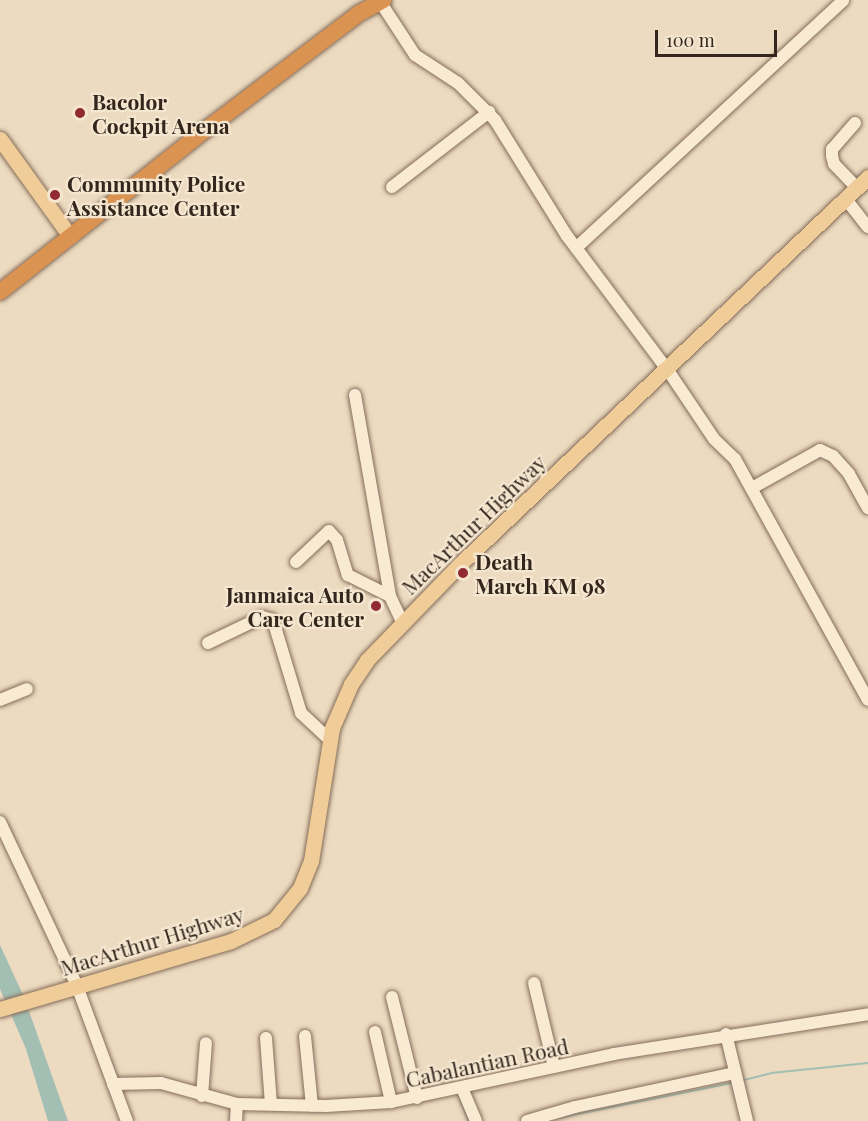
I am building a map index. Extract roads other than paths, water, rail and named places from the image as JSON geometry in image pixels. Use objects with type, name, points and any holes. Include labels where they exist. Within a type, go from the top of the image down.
[{"type":"highway","points":[[0,292],[374,3]]},
{"type":"main road","points":[[0,139],[70,236]]},
{"type":"main road","name":"MacArthur Highway","points":[[0,1009],[231,941],[274,920],[300,888],[311,861],[330,740],[351,684],[402,622],[857,188]]},
{"type":"street","points":[[576,248],[843,1]]},
{"type":"street","points":[[374,3],[415,55],[458,83],[489,112],[520,155],[552,214],[576,248],[667,369],[714,440],[735,459],[780,546],[868,700]]},
{"type":"street","points":[[392,187],[489,112]]},
{"type":"street","points":[[855,123],[832,149],[832,156],[834,164],[857,188],[868,227]]},
{"type":"street","points":[[355,395],[390,596],[402,622]]},
{"type":"street","points":[[752,489],[820,450],[833,456],[849,474],[868,508]]},
{"type":"street","points":[[296,562],[329,531],[337,540],[348,575],[390,596]]},
{"type":"street","points":[[208,643],[262,617],[273,620],[301,713],[330,740]]},
{"type":"street","points":[[0,700],[27,689]]},
{"type":"street","points":[[0,822],[75,987],[127,1121]]},
{"type":"street","points":[[534,983],[554,1067]]},
{"type":"street","points":[[392,997],[417,1098]]},
{"type":"street","name":"Cabalantian Road","points":[[113,1084],[161,1083],[237,1104],[312,1106],[391,1102],[554,1067],[726,1034],[868,1014]]},
{"type":"street","points":[[375,1032],[391,1102]]},
{"type":"street","points":[[726,1034],[747,1121]]},
{"type":"street","points":[[305,1036],[312,1106]]},
{"type":"street","points":[[266,1038],[271,1104]]},
{"type":"street","points":[[202,1096],[206,1042]]},
{"type":"street","points":[[527,1121],[574,1107],[736,1075]]},
{"type":"street","points":[[462,1088],[476,1121]]},
{"type":"street","points":[[236,1121],[237,1104]]},
{"type":"waterway","points":[[740,1081],[771,1073],[868,1063]]},
{"type":"waterway","points":[[452,1077],[454,1084]]},
{"type":"waterway","points":[[558,1118],[732,1083]]},
{"type":"waterway","points":[[458,1094],[469,1121]]},
{"type":"place","name":"Bacolor Cockpit Arena","points":[[80,113]]},
{"type":"place","name":"Community Police Assistance Center","points":[[55,195]]},
{"type":"place","name":"Death March KM 98","points":[[463,573]]},
{"type":"place","name":"Janmaica Auto Care Center","points":[[376,606]]}]
